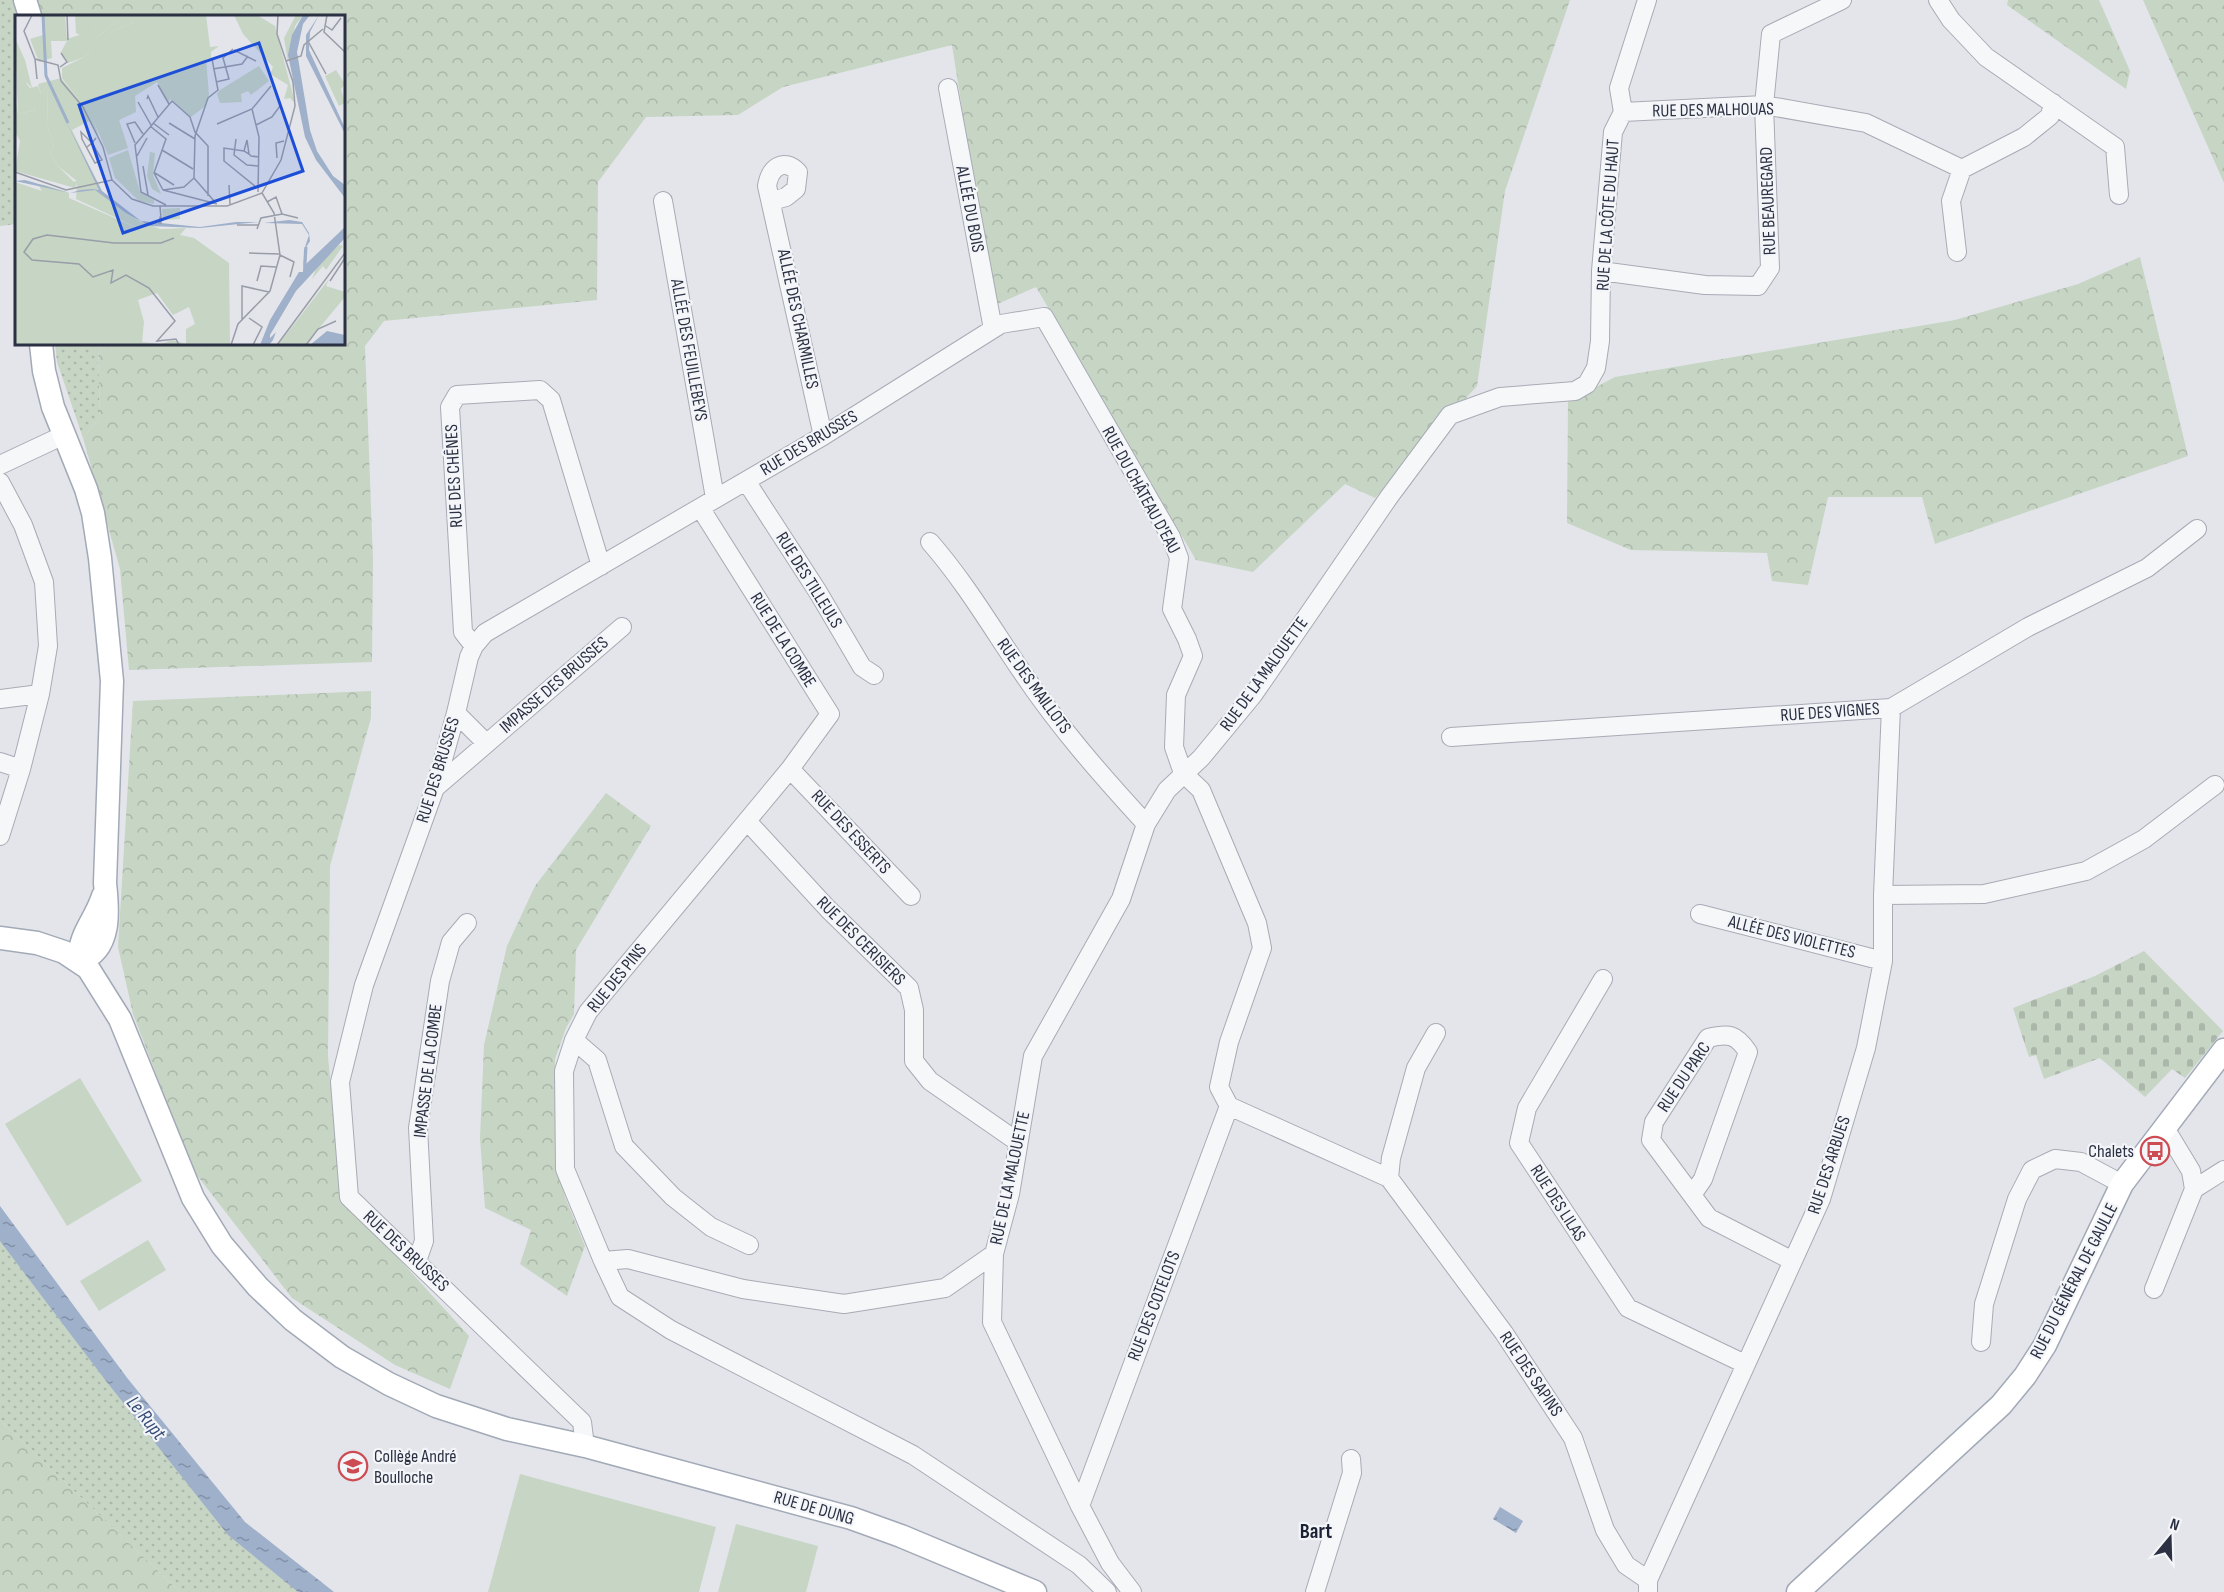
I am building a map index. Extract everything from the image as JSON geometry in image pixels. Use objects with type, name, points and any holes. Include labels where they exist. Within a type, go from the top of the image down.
[{"type":"main road","points":[[25,0],[30,15]]},
{"type":"main road","points":[[41,345],[44,371],[53,407],[86,489],[93,513],[100,558],[112,681],[105,883],[99,910],[84,933],[79,947],[79,961]]},
{"type":"main road","points":[[0,938],[37,943],[64,952],[79,961]]},
{"type":"main road","name":"RUE DE DUNG","points":[[79,961],[88,968],[120,1018],[193,1198],[222,1245],[258,1287],[293,1320],[342,1357],[436,1406],[507,1429],[585,1446],[871,1524],[1035,1592]]},
{"type":"main road","name":"RUE DU GÉNÉRAL DE GAULLE","points":[[1798,1592],[2001,1405],[2025,1376],[2045,1345],[2122,1184],[2224,1050]]},
{"type":"street","name":"RUE DE LA CÔTE DU HAUT","points":[[1575,391],[1587,384],[1596,368],[1600,341],[1601,271],[1613,132],[1623,112],[1619,88],[1647,0]]},
{"type":"street","name":"RUE BEAUREGARD","points":[[1601,271],[1705,285],[1758,286],[1770,268],[1764,105],[1771,34],[1842,0]]},
{"type":"street","points":[[1938,0],[1951,20],[1986,57],[2115,147],[2120,195]]},
{"type":"street","name":"ALLÉE DU BOIS","points":[[948,88],[993,329]]},
{"type":"street","points":[[1957,252],[1951,201],[1962,169],[2024,137],[2050,116],[2053,103]]},
{"type":"street","name":"RUE DES MALHOUAS","points":[[1623,112],[1764,105],[1866,123],[1962,169]]},
{"type":"street","name":"ALLÉE DES FEUILLEBEYS","points":[[663,201],[708,504]]},
{"type":"street","name":"ALLÉE DES CHARMILLES","points":[[772,201],[823,436]]},
{"type":"street","name":"RUE DES BRUSSES","points":[[585,1446],[582,1422],[349,1197],[340,1082],[364,985],[435,788],[474,646],[485,633],[823,436],[1001,324],[1044,317]]},
{"type":"street","name":"RUE DU CHÂTEAU D'EAU","points":[[1044,317],[1171,537],[1179,558],[1172,609],[1193,656],[1176,696],[1174,747],[1183,773],[1201,790],[1257,923],[1262,948],[1229,1042],[1219,1087],[1229,1106]]},
{"type":"street","name":"RUE DES CHÊNES","points":[[474,646],[463,632],[450,407],[458,395],[540,390],[551,400],[601,566]]},
{"type":"street","name":"RUE DE LA MALOUETTE","points":[[603,1262],[628,1259],[743,1289],[844,1304],[945,1288],[994,1254],[1010,1194],[1033,1056],[1120,899],[1146,824],[1167,790],[1201,758],[1253,695],[1389,497],[1450,415],[1500,397],[1575,391]]},
{"type":"street","points":[[0,465],[64,435]]},
{"type":"street","name":"RUE DES TILLEULS","points":[[746,481],[818,592],[862,667],[874,675]]},
{"type":"street","points":[[0,482],[23,525],[44,582],[48,646],[40,694],[21,769],[0,836]]},
{"type":"street","name":"RUE DE LA COMBE","points":[[708,504],[830,714],[790,769]]},
{"type":"street","name":"RUE DES VIGNES","points":[[1451,737],[1891,708],[2028,627],[2147,568],[2197,529]]},
{"type":"street","name":"RUE DES MAILLOTS","points":[[930,542],[950,564],[1023,675],[1100,774],[1146,824]]},
{"type":"street","name":"IMPASSE DES BRUSSES","points":[[435,788],[622,627]]},
{"type":"street","points":[[0,699],[40,694]]},
{"type":"street","name":"RUE DES ARBUES","points":[[1648,1586],[1745,1364],[1821,1199],[1866,1048],[1883,960],[1883,895],[1891,708]]},
{"type":"street","name":"IMPASSE DES BRUSSES","points":[[456,713],[486,743]]},
{"type":"street","points":[[0,762],[21,769]]},
{"type":"street","name":"RUE DES PINS","points":[[603,1262],[565,1169],[564,1071],[574,1040],[588,1012],[790,769]]},
{"type":"street","name":"RUE DES ESSERTS","points":[[790,769],[911,896]]},
{"type":"street","points":[[1883,895],[1984,894],[2086,871],[2144,839],[2215,785]]},
{"type":"street","name":"RUE DES CERISIERS","points":[[747,821],[828,909],[909,988],[914,1010],[914,1061],[930,1081],[1018,1142]]},
{"type":"street","name":"ALLÉE DES VIOLETTES","points":[[1700,914],[1883,960]]},
{"type":"street","name":"IMPASSE DE LA COMBE","points":[[417,1261],[424,1241],[418,1128],[440,981],[452,942],[467,923]]},
{"type":"street","name":"RUE DES LILAS","points":[[1603,979],[1527,1107],[1519,1143],[1628,1308],[1745,1364]]},
{"type":"street","points":[[1389,1178],[1391,1158],[1416,1068],[1436,1034]]},
{"type":"street","name":"RUE DU PARC","points":[[1692,1195],[1703,1179],[1748,1052],[1739,1039],[1723,1034],[1708,1038],[1654,1122],[1651,1140],[1709,1218],[1793,1260]]},
{"type":"street","points":[[574,1040],[597,1060],[624,1146],[673,1197],[703,1221],[749,1245]]},
{"type":"street","name":"RUE DES SAPINS","points":[[1229,1106],[1389,1178],[1504,1333],[1573,1438],[1605,1530],[1626,1565],[1648,1586]]},
{"type":"street","name":"RUE DES COTELOTS","points":[[1080,1506],[1229,1106]]},
{"type":"street","points":[[2154,1289],[2194,1189],[2191,1170],[2165,1128]]},
{"type":"street","points":[[1981,1342],[1984,1304],[2017,1199],[2032,1170],[2055,1159],[2081,1162],[2122,1184]]},
{"type":"street","points":[[2194,1189],[2224,1170]]},
{"type":"street","points":[[994,1254],[992,1322],[1080,1506],[1110,1563],[1132,1592]]},
{"type":"street","points":[[603,1262],[620,1297],[663,1325],[913,1455],[1078,1565],[1107,1592]]},
{"type":"street","points":[[1315,1592],[1353,1473],[1352,1459]]},
{"type":"green space","points":[[0,0],[37,0],[42,15],[15,15],[15,224],[0,226]]},
{"type":"green space","points":[[37,0],[1570,0],[1505,191],[1477,386],[1375,498],[1345,484],[1253,572],[1196,560],[1036,287],[993,306],[952,45],[783,87],[738,115],[646,117],[598,182],[597,300],[384,321],[365,346],[373,560],[372,662],[129,670],[120,569],[83,438],[100,417],[98,345],[345,345],[345,15],[42,15]]},
{"type":"green space","points":[[2008,0],[2099,0],[2130,71],[2126,89],[2007,5]]},
{"type":"green space","points":[[2143,0],[2224,0],[2224,183]]},
{"type":"green space","points":[[2140,257],[2188,456],[1935,544],[1922,497],[1828,497],[1808,585],[1772,581],[1767,553],[1631,550],[1567,523],[1568,402],[1615,377],[1955,320],[2078,284]]},
{"type":"green space","points":[[55,345],[98,345],[100,417],[83,438],[57,362]]},
{"type":"green space","points":[[371,691],[371,718],[330,866],[328,1056],[341,1195],[469,1336],[450,1389],[395,1365],[292,1298],[193,1170],[133,1014],[118,947],[133,701]]},
{"type":"green space","points":[[606,793],[651,826],[576,950],[574,1014],[566,1028],[555,1059],[555,1141],[565,1197],[585,1246],[567,1296],[520,1264],[531,1230],[485,1208],[480,1138],[484,1045],[507,946],[535,886]]},
{"type":"green space","points":[[2144,951],[2223,1031],[2185,1078],[2172,1069],[2145,1097],[2100,1058],[2044,1079],[2036,1055],[2029,1057],[2013,1008],[2095,976]]},
{"type":"green space","points":[[80,1078],[142,1181],[67,1226],[5,1124]]},
{"type":"green space","points":[[0,1227],[221,1515],[307,1592],[180,1592],[0,1420]]},
{"type":"green space","points":[[148,1240],[166,1270],[99,1311],[80,1281]]},
{"type":"green space","points":[[0,1420],[180,1592],[0,1592]]},
{"type":"green space","points":[[520,1474],[716,1527],[699,1592],[488,1592]]},
{"type":"green space","points":[[736,1524],[818,1546],[806,1592],[718,1592]]},
{"type":"water","name":"Le Rupt","points":[[0,1206],[128,1379],[245,1522],[334,1592],[298,1592],[228,1535],[106,1381],[0,1241]]},
{"type":"water","points":[[1500,1507],[1523,1521],[1516,1533],[1493,1519]]},
{"type":"place","name":"Chalets","points":[[2155,1151]]},
{"type":"place","name":"Collège André Boulloche","points":[[353,1466]]},
{"type":"district","name":"Bart","points":[[1316,1531]]}]
